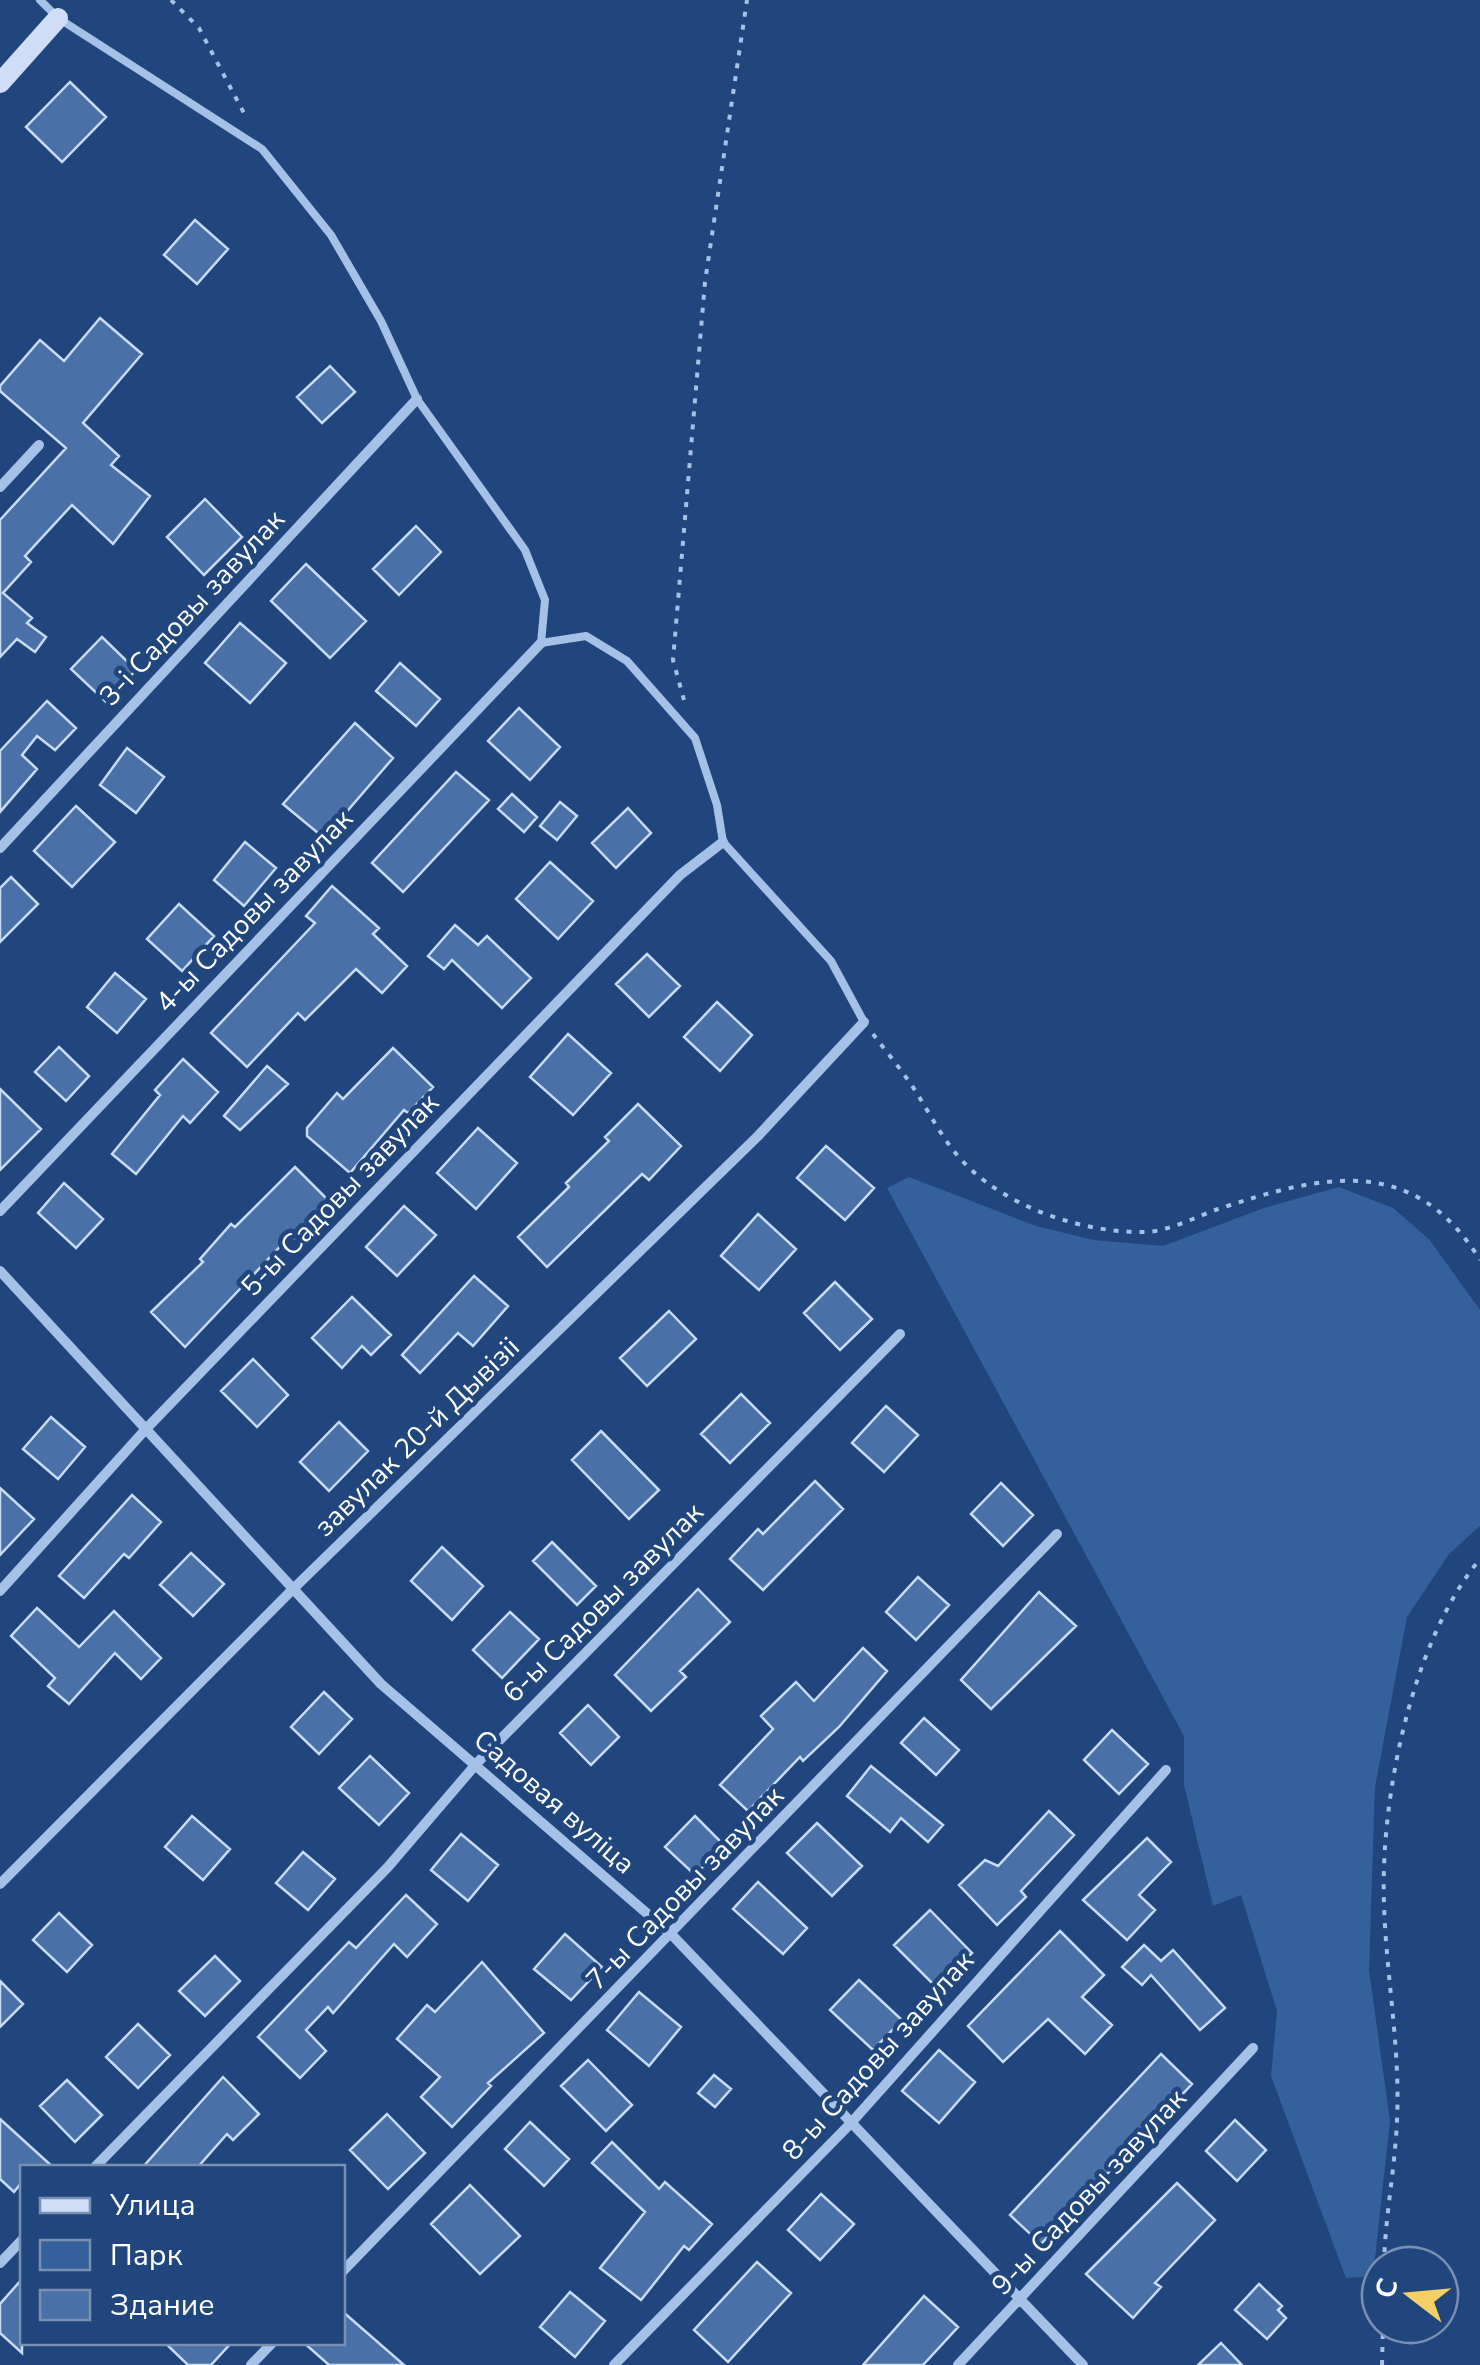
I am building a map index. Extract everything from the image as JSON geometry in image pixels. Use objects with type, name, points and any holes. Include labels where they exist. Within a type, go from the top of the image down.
[{"type":"street","points":[[0,83],[58,18]]},
{"type":"street","name":"3-і Садовы завулак","points":[[0,848],[417,398]]},
{"type":"street","points":[[0,487],[40,445]]},
{"type":"street","name":"4-ы Садовы завулак","points":[[0,1211],[541,642]]},
{"type":"street","name":"5-ы Садовы завулак","points":[[0,1591],[145,1430],[680,875],[723,842]]},
{"type":"street","name":"завулак 20-й Дывізіі","points":[[0,1884],[291,1591],[758,1136],[864,1022]]},
{"type":"street","name":"Садовая вуліца","points":[[0,1270],[291,1591],[381,1684],[672,1934],[1083,2365]]},
{"type":"street","name":"6-ы Садовы завулак","points":[[97,2165],[388,1867],[476,1763],[900,1334]]},
{"type":"street","name":"7-ы Садовы завулак","points":[[345,2269],[1057,1534]]},
{"type":"street","name":"8-ы Садовы завулак","points":[[614,2365],[851,2123],[1166,1770]]},
{"type":"street","name":"9-ы Садовы завулак","points":[[958,2365],[1253,2048]]},
{"type":"street","points":[[0,2264],[20,2242]]},
{"type":"street","points":[[251,2365],[270,2345]]},
{"type":"lane","points":[[40,0],[58,18],[262,149],[331,235],[381,321],[417,398],[525,550],[545,600],[541,642],[586,636],[627,660],[694,738],[717,805],[723,842],[831,960],[864,1022]]},
{"type":"path","points":[[171,0],[200,28],[262,149]]},
{"type":"path","points":[[694,738],[673,660],[705,282],[747,0]]},
{"type":"path","points":[[864,1022],[918,1095],[939,1136],[966,1164],[1002,1193],[1057,1217],[1097,1228],[1150,1232],[1293,1187],[1350,1178],[1390,1185],[1418,1198],[1462,1232],[1480,1260]]},
{"type":"path","points":[[1386,2245],[1398,2119],[1384,1870],[1394,1778],[1416,1686],[1459,1584],[1480,1559]]},
{"type":"green space","points":[[909,1177],[1036,1226],[1094,1240],[1163,1246],[1264,1208],[1339,1187],[1393,1208],[1429,1239],[1480,1310],[1480,1526],[1449,1554],[1407,1617],[1375,1787],[1369,1970],[1390,2121],[1376,2245],[1360,2245],[1360,2277],[1346,2278],[1271,2076],[1277,2011],[1241,1895],[1213,1906],[1184,1785],[1184,1736],[887,1188]]},
{"type":"building","points":[[70,82],[106,117],[62,162],[26,127]]},
{"type":"building","points":[[195,220],[228,249],[197,284],[164,255]]},
{"type":"building","points":[[100,318],[142,354],[83,423],[119,456],[111,465],[150,496],[113,544],[72,505],[25,556],[31,562],[3,593],[32,618],[27,623],[46,637],[35,652],[17,639],[0,657],[0,520],[66,448],[0,391],[0,386],[40,340],[64,361]]},
{"type":"building","points":[[330,366],[355,392],[322,423],[297,397]]},
{"type":"building","points":[[205,499],[242,537],[204,575],[167,537]]},
{"type":"building","points":[[416,526],[441,552],[399,595],[373,569]]},
{"type":"building","points":[[306,564],[366,621],[330,658],[271,601]]},
{"type":"building","points":[[240,623],[286,663],[250,703],[205,663]]},
{"type":"building","points":[[102,637],[136,670],[106,702],[71,669]]},
{"type":"building","points":[[400,663],[440,699],[416,726],[376,691]]},
{"type":"building","points":[[47,701],[76,728],[55,750],[37,736],[22,755],[37,769],[0,812],[0,751]]},
{"type":"building","points":[[519,708],[560,747],[530,780],[488,741]]},
{"type":"building","points":[[355,723],[393,758],[324,838],[283,804]]},
{"type":"building","points":[[127,748],[164,777],[136,813],[100,785]]},
{"type":"building","points":[[456,772],[489,800],[403,892],[372,863]]},
{"type":"building","points":[[512,794],[537,817],[524,832],[498,809]]},
{"type":"building","points":[[560,802],[577,816],[557,840],[540,826]]},
{"type":"building","points":[[76,806],[115,842],[72,887],[34,851]]},
{"type":"building","points":[[628,808],[651,833],[616,868],[592,843]]},
{"type":"building","points":[[245,842],[276,868],[244,906],[214,880]]},
{"type":"building","points":[[550,862],[593,901],[558,939],[516,899]]},
{"type":"building","points":[[11,877],[38,904],[0,942],[0,888]]},
{"type":"building","points":[[332,886],[379,928],[373,934],[407,966],[382,993],[356,969],[305,1020],[298,1013],[247,1067],[211,1033],[315,923],[306,916]]},
{"type":"building","points":[[179,904],[214,936],[182,971],[147,939]]},
{"type":"building","points":[[455,925],[478,945],[487,936],[531,978],[502,1008],[452,960],[444,969],[428,956]]},
{"type":"building","points":[[647,954],[680,986],[649,1017],[616,984]]},
{"type":"building","points":[[115,973],[146,999],[117,1033],[87,1007]]},
{"type":"building","points":[[717,1002],[752,1035],[720,1071],[684,1037]]},
{"type":"building","points":[[568,1034],[611,1073],[573,1115],[530,1077]]},
{"type":"building","points":[[59,1047],[89,1076],[66,1101],[35,1072]]},
{"type":"building","points":[[393,1048],[433,1087],[408,1113],[404,1110],[350,1173],[307,1136],[307,1128],[337,1093],[343,1099]]},
{"type":"building","points":[[183,1059],[218,1092],[190,1123],[183,1116],[136,1174],[112,1154],[160,1095],[155,1090]]},
{"type":"building","points":[[267,1066],[288,1084],[240,1130],[224,1116]]},
{"type":"building","points":[[0,1089],[41,1129],[0,1170]]},
{"type":"building","points":[[638,1104],[681,1146],[649,1180],[642,1174],[547,1267],[518,1237],[569,1187],[566,1183],[609,1141],[605,1137]]},
{"type":"building","points":[[478,1128],[517,1163],[476,1209],[437,1173]]},
{"type":"building","points":[[826,1146],[874,1188],[845,1220],[797,1178]]},
{"type":"building","points":[[295,1167],[330,1202],[294,1238],[291,1235],[185,1347],[151,1312],[203,1262],[200,1259],[231,1224],[235,1227]]},
{"type":"building","points":[[64,1183],[103,1219],[76,1248],[38,1213]]},
{"type":"building","points":[[404,1206],[436,1235],[397,1276],[366,1247]]},
{"type":"building","points":[[758,1214],[796,1249],[759,1290],[721,1256]]},
{"type":"building","points":[[474,1276],[508,1306],[473,1346],[458,1333],[420,1373],[402,1355]]},
{"type":"building","points":[[835,1282],[872,1319],[840,1350],[804,1313]]},
{"type":"building","points":[[352,1297],[391,1335],[371,1355],[362,1346],[342,1368],[312,1338]]},
{"type":"building","points":[[669,1311],[696,1339],[647,1386],[620,1358]]},
{"type":"building","points":[[253,1359],[288,1395],[257,1427],[221,1391]]},
{"type":"building","points":[[741,1394],[770,1423],[730,1463],[701,1434]]},
{"type":"building","points":[[886,1406],[918,1435],[884,1472],[852,1443]]},
{"type":"building","points":[[51,1417],[85,1447],[58,1479],[23,1449]]},
{"type":"building","points":[[339,1422],[368,1451],[329,1491],[300,1462]]},
{"type":"building","points":[[601,1431],[659,1490],[629,1519],[572,1460]]},
{"type":"building","points":[[815,1481],[843,1509],[763,1590],[730,1559],[758,1529],[763,1534]]},
{"type":"building","points":[[1001,1483],[1033,1515],[1003,1546],[971,1514]]},
{"type":"building","points":[[0,1488],[34,1519],[0,1555]]},
{"type":"building","points":[[132,1495],[161,1522],[129,1558],[124,1554],[84,1598],[59,1576]]},
{"type":"building","points":[[552,1542],[596,1586],[577,1605],[533,1561]]},
{"type":"building","points":[[442,1547],[483,1586],[452,1620],[411,1581]]},
{"type":"building","points":[[191,1553],[224,1584],[193,1616],[160,1585]]},
{"type":"building","points":[[918,1577],[949,1605],[916,1640],[886,1612]]},
{"type":"building","points":[[698,1589],[730,1622],[680,1671],[686,1677],[651,1711],[615,1675]]},
{"type":"building","points":[[1039,1592],[1076,1626],[991,1709],[961,1680]]},
{"type":"building","points":[[37,1608],[79,1647],[114,1611],[161,1658],[141,1679],[115,1653],[69,1704],[48,1686],[55,1678],[11,1636]]},
{"type":"building","points":[[510,1612],[539,1639],[502,1678],[473,1650]]},
{"type":"building","points":[[863,1648],[887,1671],[839,1727],[803,1761],[800,1757],[748,1811],[720,1785],[773,1729],[761,1716],[796,1682],[814,1701]]},
{"type":"building","points":[[324,1692],[352,1719],[319,1754],[291,1727]]},
{"type":"building","points":[[588,1705],[619,1737],[591,1765],[560,1733]]},
{"type":"building","points":[[924,1718],[959,1750],[936,1775],[901,1743]]},
{"type":"building","points":[[1112,1730],[1148,1764],[1119,1794],[1084,1760]]},
{"type":"building","points":[[370,1756],[409,1793],[379,1825],[339,1788]]},
{"type":"building","points":[[871,1766],[943,1825],[928,1842],[901,1818],[890,1832],[847,1796]]},
{"type":"building","points":[[1049,1811],[1074,1835],[1021,1891],[1026,1897],[997,1925],[959,1885],[985,1860],[998,1866]]},
{"type":"building","points":[[192,1816],[230,1849],[203,1880],[165,1847]]},
{"type":"building","points":[[695,1816],[724,1845],[695,1875],[665,1847]]},
{"type":"building","points":[[817,1823],[862,1866],[832,1896],[787,1853]]},
{"type":"building","points":[[461,1834],[498,1865],[468,1901],[431,1870]]},
{"type":"building","points":[[1147,1838],[1171,1862],[1139,1895],[1155,1910],[1127,1940],[1083,1900]]},
{"type":"building","points":[[303,1852],[335,1879],[308,1910],[276,1883]]},
{"type":"building","points":[[758,1882],[807,1928],[783,1954],[733,1909]]},
{"type":"building","points":[[406,1895],[437,1924],[407,1957],[394,1944],[333,2013],[328,2007],[306,2030],[326,2051],[300,2078],[258,2037],[349,1942],[356,1948]]},
{"type":"building","points":[[930,1910],[972,1953],[937,1988],[894,1945]]},
{"type":"building","points":[[59,1913],[92,1945],[67,1972],[33,1940]]},
{"type":"building","points":[[1060,1931],[1104,1975],[1082,1997],[1112,2025],[1085,2054],[1048,2019],[1003,2062],[968,2026]]},
{"type":"building","points":[[565,1934],[602,1967],[571,2000],[534,1969]]},
{"type":"building","points":[[1144,1945],[1161,1961],[1173,1950],[1225,2008],[1200,2030],[1151,1975],[1142,1985],[1122,1967]]},
{"type":"building","points":[[215,1956],[240,1981],[205,2016],[179,1991]]},
{"type":"building","points":[[482,1962],[544,2033],[488,2083],[491,2086],[452,2127],[421,2097],[440,2077],[397,2039],[427,2005],[435,2012]]},
{"type":"building","points":[[859,1980],[902,2020],[873,2050],[830,2010]]},
{"type":"building","points":[[0,1981],[23,2004],[0,2027]]},
{"type":"building","points":[[639,1992],[681,2027],[649,2066],[607,2030]]},
{"type":"building","points":[[138,2024],[170,2055],[138,2088],[106,2057]]},
{"type":"building","points":[[939,2050],[975,2082],[939,2123],[902,2091]]},
{"type":"building","points":[[1161,2054],[1192,2084],[1041,2244],[1010,2215]]},
{"type":"building","points":[[588,2060],[632,2105],[606,2131],[561,2086]]},
{"type":"building","points":[[714,2075],[731,2089],[715,2107],[698,2093]]},
{"type":"building","points":[[223,2077],[259,2114],[233,2140],[227,2134],[200,2165],[145,2165]]},
{"type":"building","points":[[67,2080],[102,2115],[75,2142],[40,2106]]},
{"type":"building","points":[[387,2114],[425,2153],[388,2189],[350,2150]]},
{"type":"building","points":[[0,2119],[51,2165],[20,2165],[20,2184],[14,2192],[0,2179]]},
{"type":"building","points":[[1235,2120],[1266,2150],[1237,2181],[1206,2151]]},
{"type":"building","points":[[530,2122],[569,2159],[544,2186],[505,2149]]},
{"type":"building","points":[[612,2142],[659,2189],[665,2182],[712,2224],[689,2250],[684,2246],[641,2300],[600,2268],[645,2212],[592,2163]]},
{"type":"building","points":[[1177,2183],[1215,2220],[1155,2283],[1161,2287],[1133,2318],[1086,2274]]},
{"type":"building","points":[[470,2185],[520,2236],[480,2274],[431,2224]]},
{"type":"building","points":[[821,2194],[854,2224],[820,2260],[788,2230]]},
{"type":"building","points":[[757,2262],[791,2293],[728,2362],[694,2330]]},
{"type":"building","points":[[20,2281],[22,2353],[0,2333],[0,2304]]},
{"type":"building","points":[[1259,2284],[1282,2306],[1278,2310],[1286,2318],[1267,2339],[1235,2310]]},
{"type":"building","points":[[570,2292],[605,2321],[575,2357],[540,2327]]},
{"type":"building","points":[[924,2296],[958,2327],[923,2365],[863,2365]]},
{"type":"building","points":[[345,2314],[404,2365],[329,2365],[306,2345],[345,2345]]},
{"type":"building","points":[[1221,2343],[1242,2365],[1198,2365]]},
{"type":"building","points":[[167,2345],[229,2345],[211,2365],[188,2365]]}]
